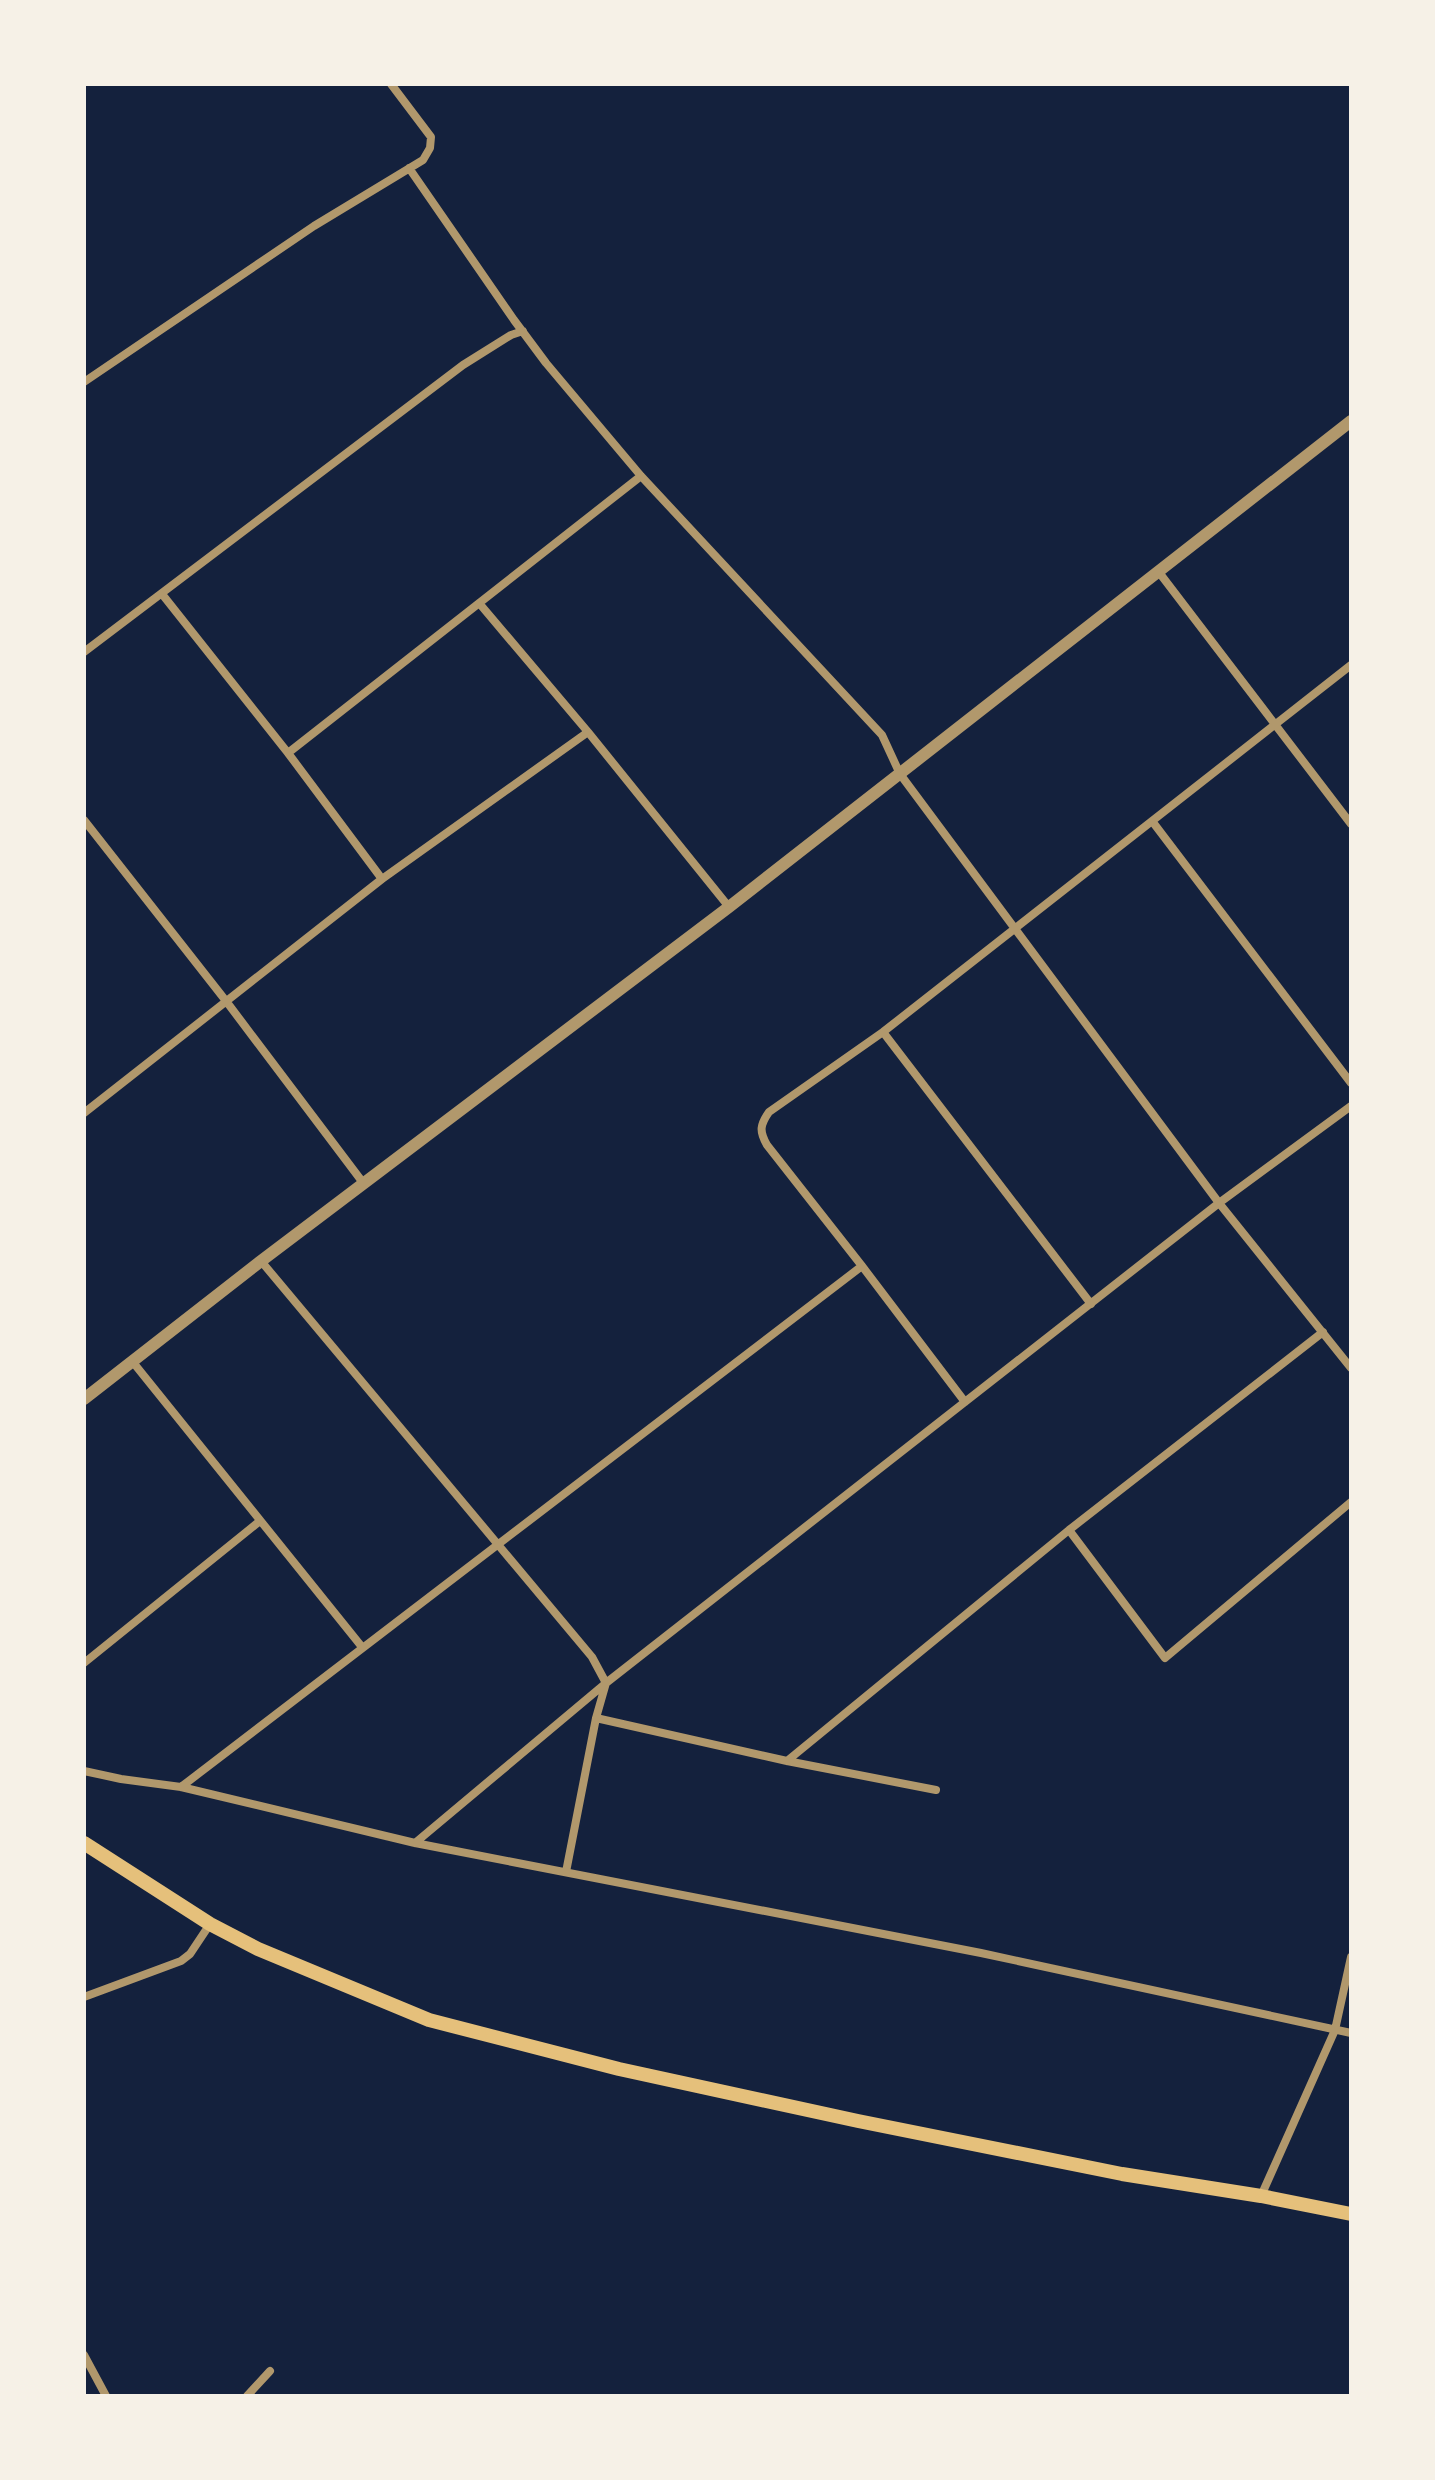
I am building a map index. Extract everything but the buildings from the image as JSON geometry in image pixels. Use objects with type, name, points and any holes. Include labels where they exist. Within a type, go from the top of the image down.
[{"type":"main road","points":[[84,1843],[210,1924],[258,1949],[429,2020],[619,2069],[873,2124],[1122,2174],[1351,2214]]},
{"type":"street","points":[[84,382],[314,226],[423,160],[430,148],[431,137],[391,84]]},
{"type":"street","points":[[409,168],[546,363],[641,476],[882,735],[900,774],[1219,1203],[1351,1368]]},
{"type":"street","points":[[84,652],[463,365],[511,335],[523,331]]},
{"type":"street","points":[[84,1399],[729,907],[1351,421]]},
{"type":"street","points":[[288,753],[641,476]]},
{"type":"street","points":[[1158,571],[1351,824]]},
{"type":"street","points":[[162,594],[288,753],[382,879]]},
{"type":"street","points":[[479,603],[729,907]]},
{"type":"street","points":[[965,1402],[767,1145],[760,1133],[762,1123],[769,1112],[883,1032],[1351,665]]},
{"type":"street","points":[[84,1113],[382,879],[588,732]]},
{"type":"street","points":[[84,820],[364,1184]]},
{"type":"street","points":[[1152,821],[1351,1083]]},
{"type":"street","points":[[883,1032],[1091,1304]]},
{"type":"street","points":[[415,1843],[606,1683],[1219,1203],[1351,1106]]},
{"type":"street","points":[[261,1261],[592,1657],[606,1683],[596,1718],[566,1872]]},
{"type":"street","points":[[181,1787],[862,1266]]},
{"type":"street","points":[[787,1761],[1069,1530],[1323,1332]]},
{"type":"street","points":[[132,1361],[362,1647]]},
{"type":"street","points":[[1069,1530],[1165,1658],[1351,1502]]},
{"type":"street","points":[[84,1663],[260,1521]]},
{"type":"street","points":[[596,1718],[787,1761],[936,1790]]},
{"type":"street","points":[[84,1771],[181,1787],[415,1843],[981,1953],[1351,2033]]},
{"type":"street","points":[[84,1997],[181,1961],[190,1954],[210,1924]]},
{"type":"street","points":[[1261,2196],[1335,2030],[1351,1957]]},
{"type":"street","points":[[84,2355],[106,2396]]},
{"type":"street","points":[[247,2396],[270,2371]]}]
